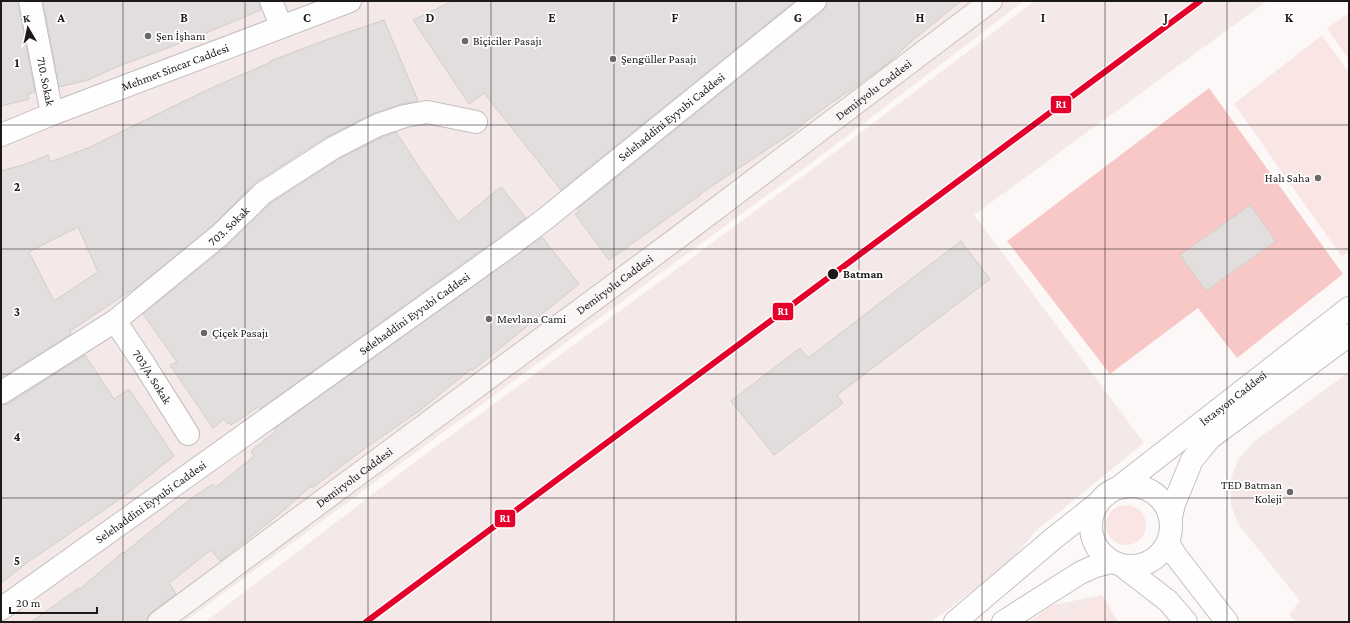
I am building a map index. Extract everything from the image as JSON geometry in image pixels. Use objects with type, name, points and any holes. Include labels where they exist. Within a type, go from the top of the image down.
[{"type":"main road","name":"Demiryolu Caddesi","points":[[159,622],[669,243],[991,1]]},
{"type":"street","name":"710. Sokak","points":[[30,1],[52,114]]},
{"type":"street","points":[[271,1],[282,26]]},
{"type":"street","name":"Mehmet Sincar Caddesi","points":[[1,135],[52,114],[350,1]]},
{"type":"street","name":"Selehaddini Eyyubi Caddesi","points":[[1,609],[512,244],[815,1]]},
{"type":"street","name":"703. Sokak","points":[[1,393],[115,321],[220,235],[263,192],[333,148],[378,126],[405,116],[427,112],[476,122]]},
{"type":"street","name":"İstasyon Caddesi","points":[[1118,488],[1349,308]]},
{"type":"street","name":"703/A. Sokak","points":[[115,321],[188,434]]},
{"type":"street","points":[[1171,517],[1174,504],[1192,460],[1210,438],[1349,335]]},
{"type":"street","points":[[955,622],[1054,538],[1097,504],[1106,494],[1118,488],[1131,486],[1145,488],[1157,495],[1166,504],[1171,517],[1172,530],[1168,543],[1161,554],[1150,563],[1137,567],[1118,564],[1093,566],[1003,622]]},
{"type":"street","points":[[1097,504],[1092,516],[1090,530],[1094,543],[1101,554],[1118,564],[1168,601],[1186,622]]},
{"type":"street","points":[[1168,543],[1176,556],[1227,622]]},
{"type":"shaded area","points":[[1,1],[1024,1],[814,161],[184,622],[1,622]]},
{"type":"shaded area","points":[[1035,1],[1267,1],[974,215],[1144,443],[1037,530],[1007,565],[931,622],[205,622],[411,465],[815,167]]},
{"type":"shaded area","points":[[1349,13],[1349,60],[1327,28]]},
{"type":"shaded area","name":"Halı Saha","points":[[1322,35],[1349,73],[1349,251],[1342,257],[1234,104]]},
{"type":"shaded area","points":[[1209,88],[1343,274],[1237,358],[1198,308],[1110,374],[1007,241]]},
{"type":"shaded area","name":"TED Batman Koleji","points":[[1349,372],[1349,622],[1295,622],[1289,614],[1300,601],[1238,524],[1231,505],[1231,479],[1238,459],[1256,440]]},
{"type":"shaded area","points":[[1130,505],[1137,508],[1143,514],[1146,525],[1145,533],[1137,542],[1130,545],[1122,545],[1115,542],[1107,533],[1106,521],[1109,514],[1118,506]]},
{"type":"shaded area","points":[[1102,595],[1118,622],[1028,622],[1053,605]]},
{"type":"shaded area","points":[[1102,595],[1118,622],[1029,622],[1053,605],[1062,621]]},
{"type":"building","points":[[1,1],[18,1],[35,92],[28,94],[29,99],[1,106]]},
{"type":"building","points":[[43,1],[259,1],[261,10],[194,38],[114,68],[88,80],[59,87]]},
{"type":"building","points":[[453,1],[795,1],[561,190],[484,93],[469,104],[413,20]]},
{"type":"building","points":[[827,1],[961,1],[914,39],[887,64],[814,115],[796,130],[700,194],[609,260],[575,214],[579,212],[577,209],[823,11]]},
{"type":"building","points":[[384,20],[418,101],[401,104],[372,114],[326,137],[256,182],[212,226],[131,292],[130,291],[70,331],[71,334],[1,378],[1,171],[26,164],[48,155],[50,162],[88,148],[209,89],[271,62],[270,61]],"holes":[[[78,227],[98,272],[54,301],[29,252]]]},
{"type":"building","points":[[396,132],[458,222],[501,187],[526,218],[260,409],[258,407],[231,425],[224,419],[213,428],[170,365],[177,362],[143,314],[228,245],[271,203],[339,159]]},
{"type":"building","points":[[1250,205],[1276,241],[1206,291],[1180,255]]},
{"type":"building","points":[[542,237],[579,284],[473,370],[471,369],[419,411],[364,449],[312,488],[311,486],[277,516],[220,561],[211,550],[169,583],[176,594],[152,612],[146,622],[31,622],[79,588],[80,589],[123,552],[124,553],[193,497],[213,484],[216,487],[254,456],[251,451],[276,431],[274,429]]},
{"type":"building","points":[[961,241],[990,279],[837,395],[843,403],[774,455],[731,401],[800,348],[808,358]]},
{"type":"building","points":[[85,355],[114,399],[129,389],[174,456],[120,499],[28,562],[1,583],[1,405],[8,404]]},
{"type":"transit line","name":"R1","points":[[366,622],[1200,1]]},
{"type":"place","name":"Şen İşhanı","points":[[148,36]]},
{"type":"place","name":"Biçiciler Pasajı","points":[[465,41]]},
{"type":"place","name":"Şengüller Pasajı","points":[[613,59]]},
{"type":"place","name":"Halı Saha","points":[[1318,178]]},
{"type":"place","name":"Batman","points":[[833,274]]},
{"type":"place","name":"Mevlana Cami","points":[[489,319]]},
{"type":"place","name":"Çiçek Pasajı","points":[[204,333]]},
{"type":"place","name":"TED Batman Koleji","points":[[1290,492]]}]
